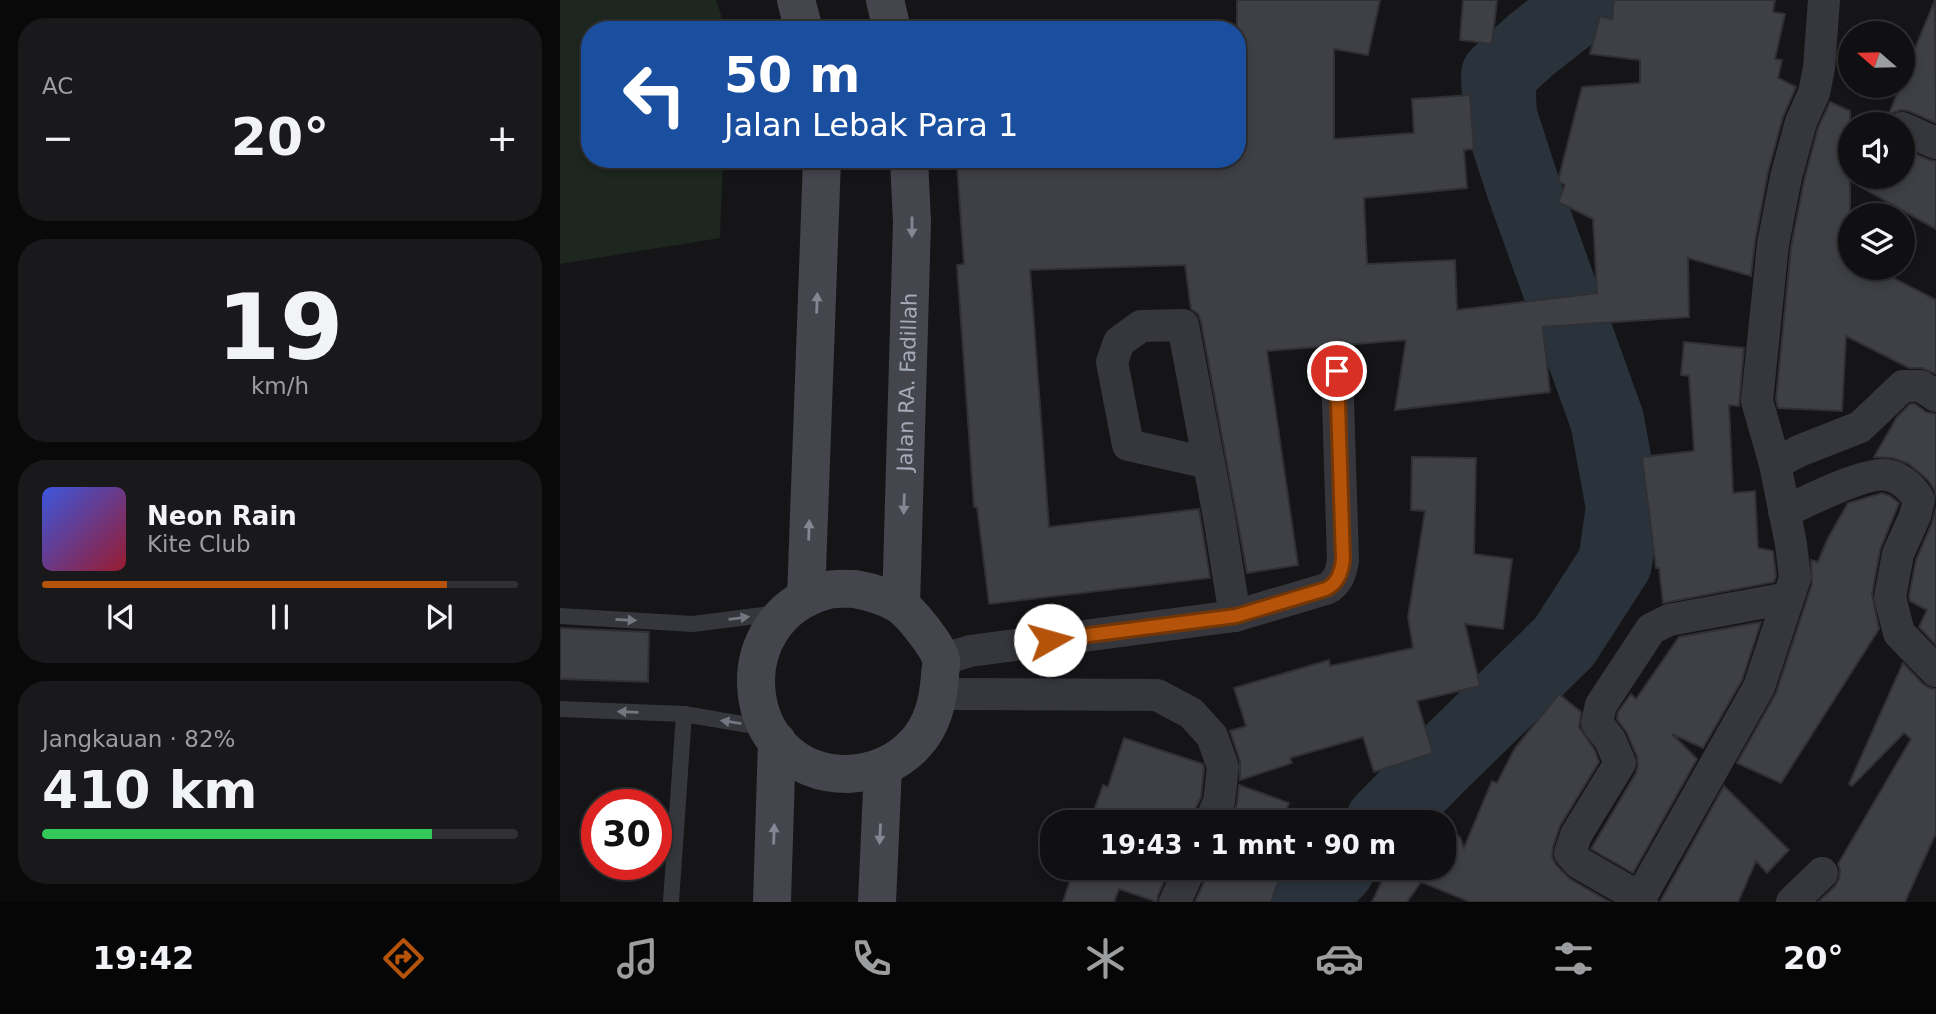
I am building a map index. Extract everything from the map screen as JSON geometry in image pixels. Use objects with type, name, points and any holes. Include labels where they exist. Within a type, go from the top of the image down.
[{"type":"main road","points":[[796,0],[802,21]]},
{"type":"main road","points":[[885,0],[890,21]]},
{"type":"main road","points":[[796,605],[821,168]]},
{"type":"main road","name":"Jalan RA. Fadillah","points":[[901,606],[912,222],[909,168]]},
{"type":"main road","points":[[855,589],[880,594],[901,606],[919,623],[940,677],[930,721],[914,745],[900,757],[869,772],[855,774],[826,771],[798,760],[786,751],[772,734],[758,704],[755,680],[759,654],[770,632],[796,605],[830,590],[855,589]]},
{"type":"main road","points":[[772,734],[772,902]]},
{"type":"main road","points":[[877,902],[884,766]]},
{"type":"street","points":[[1788,598],[1669,620],[1651,629],[1601,705],[1597,723],[1610,740],[1620,763],[1576,835],[1570,853],[1579,863],[1641,900],[1759,687],[1795,578],[1775,464],[1757,401],[1773,244],[1786,177],[1801,122],[1814,93],[1819,68],[1824,0]]},
{"type":"street","points":[[1915,134],[1936,143]]},
{"type":"street","points":[[1209,463],[1128,445],[1112,362],[1119,341],[1141,326],[1183,325],[1209,463],[1236,616]]},
{"type":"street","points":[[940,677],[970,651],[1236,616],[1332,586],[1340,575],[1343,560],[1337,371]]},
{"type":"street","points":[[1775,464],[1799,451],[1860,427],[1903,386],[1921,386],[1936,396]]},
{"type":"street","points":[[1784,512],[1850,483],[1877,475],[1891,475],[1914,491],[1919,500],[1898,554],[1890,597],[1899,633],[1936,671]]},
{"type":"street","points":[[940,677],[1157,695],[1191,713],[1212,736],[1223,767],[1219,802],[1215,810]]},
{"type":"street","points":[[1792,902],[1822,873]]},
{"type":"street","points":[[1175,902],[1185,880]]},
{"type":"lane","points":[[560,616],[693,624],[796,605]]},
{"type":"lane","points":[[560,709],[684,714],[772,734]]},
{"type":"lane","points":[[671,902],[684,714]]},
{"type":"shaded area","points":[[560,0],[716,0],[723,21],[581,21],[581,168],[723,168],[720,238],[560,264]]},
{"type":"building","points":[[1237,0],[1380,0],[1368,55],[1334,49],[1334,139],[1414,133],[1412,99],[1470,95],[1474,149],[1464,150],[1467,188],[1364,198],[1367,264],[1455,260],[1457,310],[1597,293],[1593,219],[1558,202],[1565,185],[1558,181],[1582,87],[1640,83],[1640,60],[1590,54],[1600,16],[1612,19],[1614,0],[1775,0],[1773,12],[1785,14],[1775,59],[1782,60],[1778,78],[1796,87],[1783,117],[1768,172],[1751,276],[1688,258],[1689,317],[1543,327],[1550,392],[1395,410],[1406,340],[1267,351],[1298,565],[1247,573],[1201,322],[1198,314],[1191,309],[1185,265],[1030,270],[1049,527],[1199,509],[1210,578],[989,604],[977,507],[974,507],[957,265],[964,264],[957,168],[1246,168],[1246,21],[1237,21]]},
{"type":"building","points":[[1463,0],[1497,0],[1492,44],[1460,40]]},
{"type":"building","points":[[1935,0],[1936,123],[1915,112],[1890,112],[1895,98],[1915,98],[1915,48]]},
{"type":"building","points":[[1830,102],[1850,111],[1838,112],[1838,189],[1850,189],[1850,203],[1838,203],[1838,280],[1897,280],[1936,300],[1936,374],[1922,368],[1909,368],[1846,336],[1842,411],[1778,408],[1776,399],[1791,247],[1818,128]]},
{"type":"building","points":[[1915,154],[1936,161],[1936,229],[1915,217],[1915,203],[1889,203],[1864,189],[1915,189]]},
{"type":"building","points":[[1684,342],[1744,348],[1739,406],[1729,405],[1733,493],[1755,491],[1758,548],[1773,551],[1776,576],[1774,582],[1663,603],[1642,457],[1694,451],[1689,376],[1681,375]]},
{"type":"building","points":[[1910,404],[1936,414],[1936,497],[1928,480],[1909,464],[1893,458],[1874,457],[1897,417]]},
{"type":"building","points":[[1412,457],[1476,458],[1474,554],[1512,559],[1503,629],[1465,624],[1480,686],[1417,701],[1433,753],[1374,772],[1363,737],[1290,758],[1292,763],[1240,780],[1240,761],[1230,731],[1246,726],[1234,688],[1329,660],[1330,666],[1413,648],[1408,617],[1425,511],[1411,510]]},
{"type":"building","points":[[1882,493],[1899,503],[1880,550],[1872,594],[1879,629],[1781,783],[1737,763],[1776,693],[1812,584],[1811,560],[1818,562],[1848,503]]},
{"type":"building","points":[[1936,508],[1936,645],[1919,627],[1927,610],[1910,601],[1909,596],[1916,560]]},
{"type":"building","points":[[1761,622],[1742,680],[1703,748],[1672,734],[1697,759],[1633,873],[1591,849],[1636,773],[1637,756],[1627,733],[1617,719],[1618,712],[1631,694],[1636,699],[1679,637]]},
{"type":"building","points":[[560,628],[649,632],[648,682],[560,679]]},
{"type":"building","points":[[1903,663],[1923,684],[1936,689],[1936,833],[1905,902],[1818,902],[1839,879],[1838,864],[1911,739],[1904,733],[1852,786],[1849,784]]},
{"type":"building","points":[[1559,694],[1581,712],[1579,727],[1594,749],[1599,762],[1560,826],[1552,857],[1570,879],[1610,902],[1470,902],[1421,882],[1407,902],[1372,902],[1382,880],[1456,880],[1456,835],[1460,837],[1464,848],[1492,781],[1497,783],[1515,748]]},
{"type":"building","points":[[1124,738],[1203,764],[1201,797],[1195,810],[1094,810],[1103,785],[1108,787]]},
{"type":"building","points":[[1239,785],[1289,803],[1286,810],[1235,810]]},
{"type":"building","points":[[1724,786],[1789,850],[1767,873],[1756,861],[1738,902],[1660,902]]},
{"type":"building","points":[[1070,880],[1165,880],[1157,902],[1119,889],[1114,902],[1063,902]]},
{"type":"building","points":[[1205,880],[1279,880],[1271,902],[1195,902]]},
{"type":"waterway","points":[[1394,810],[1564,642],[1615,563],[1623,507],[1607,420],[1500,116],[1498,75],[1573,12],[1581,0]]},
{"type":"waterway","points":[[1309,902],[1326,880]]},
{"type":"route","points":[[1050,640],[1236,616],[1332,586],[1340,575],[1343,560],[1337,371]]}]
